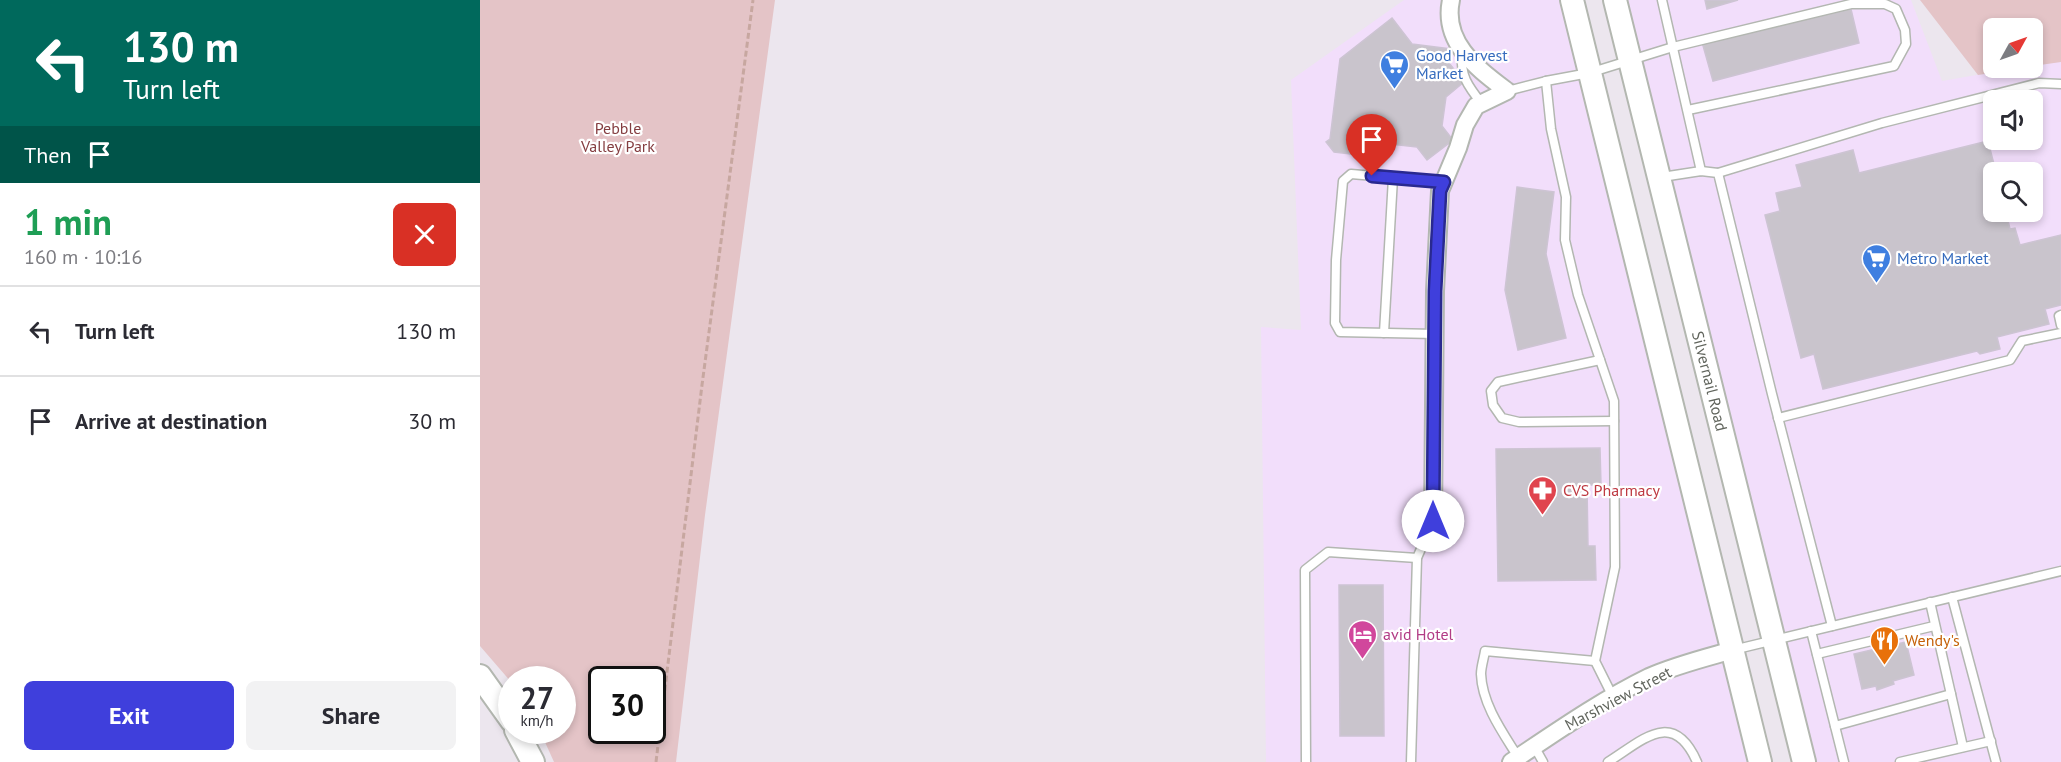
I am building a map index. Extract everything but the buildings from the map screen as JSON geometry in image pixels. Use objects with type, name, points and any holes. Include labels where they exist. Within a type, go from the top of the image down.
[{"type":"street","points":[[1433,521],[1435,291],[1440,191],[1465,125],[1476,106],[1507,91],[1473,65],[1462,52],[1451,25],[1450,0]]},
{"type":"street","points":[[1572,0],[1760,762]]},
{"type":"street","name":"Silvernail Road","points":[[1615,0],[1804,762]]},
{"type":"street","name":"Marshview Street","points":[[1515,760],[1534,746],[1650,677],[1683,664],[1733,650]]},
{"type":"street","points":[[480,676],[498,701]]},
{"type":"street","points":[[523,744],[533,762]]},
{"type":"lane","points":[[1662,0],[1701,171]]},
{"type":"lane","points":[[1507,91],[1589,73],[1673,47],[1851,4],[1877,3],[1896,9],[1905,30],[1906,44],[1894,66],[1688,110]]},
{"type":"lane","points":[[1462,52],[1461,67],[1468,85],[1482,104]]},
{"type":"lane","points":[[1546,81],[1551,129],[1566,197],[1565,240],[1578,295],[1614,400],[1615,567],[1595,661],[1614,697]]},
{"type":"lane","points":[[1660,178],[1701,171],[1718,173],[1882,123],[2039,83],[2061,84]]},
{"type":"lane","points":[[1718,173],[1832,626]]},
{"type":"lane","points":[[1435,334],[1340,332],[1335,323],[1336,260],[1343,181],[1351,174],[1444,182]]},
{"type":"lane","points":[[1384,333],[1393,178]]},
{"type":"lane","points":[[2061,315],[2059,316],[2061,325]]},
{"type":"lane","points":[[1778,418],[2010,360],[2022,341],[2061,333]]},
{"type":"lane","points":[[1600,360],[1498,382],[1491,391],[1493,405],[1502,418],[1519,422],[1614,421]]},
{"type":"lane","points":[[1411,762],[1417,558],[1433,521]]},
{"type":"lane","points":[[1306,762],[1305,570],[1328,552],[1417,558]]},
{"type":"lane","points":[[1733,650],[2061,571]]},
{"type":"lane","points":[[1952,597],[1996,762]]},
{"type":"lane","points":[[1930,602],[1963,747]]},
{"type":"lane","points":[[1817,654],[1934,626]]},
{"type":"lane","points":[[1811,631],[1844,762]]},
{"type":"lane","points":[[1515,760],[1486,697],[1481,675],[1485,651],[1595,661]]},
{"type":"lane","points":[[1835,726],[1951,694]]},
{"type":"lane","points":[[1608,762],[1647,738],[1662,731],[1671,731],[1686,742],[1697,762]]},
{"type":"lane","points":[[1900,762],[1991,741]]},
{"type":"lane","points":[[1534,746],[1543,762]]},
{"type":"path","points":[[656,762],[700,397],[753,0]]},
{"type":"shaded area","points":[[1404,0],[1560,0],[1747,762],[1266,762],[1261,327],[1301,330],[1291,80]]},
{"type":"shaded area","points":[[1628,0],[1911,0],[1942,81],[1983,74],[1983,78],[2043,78],[2043,63],[2061,60],[2061,762],[1813,762]]},
{"type":"green space","name":"Pebble Valley Park","points":[[480,0],[775,0],[705,515],[676,762],[554,762],[546,744],[576,744],[576,666],[498,667],[480,646]]},
{"type":"green space","points":[[1920,0],[2061,0],[2061,62],[2043,65],[2043,18],[1983,18],[1983,74],[1978,75]]},
{"type":"place","name":"Good Harvest Market","points":[[1395,90]]},
{"type":"place","name":"Metro Market","points":[[1876,284]]},
{"type":"place","name":"CVS Pharmacy","points":[[1542,516]]},
{"type":"place","name":"avid Hotel","points":[[1362,660]]},
{"type":"place","name":"Wendy's","points":[[1884,666]]},
{"type":"route","points":[[1372,176],[1444,182],[1440,191],[1435,291],[1433,521]]}]
